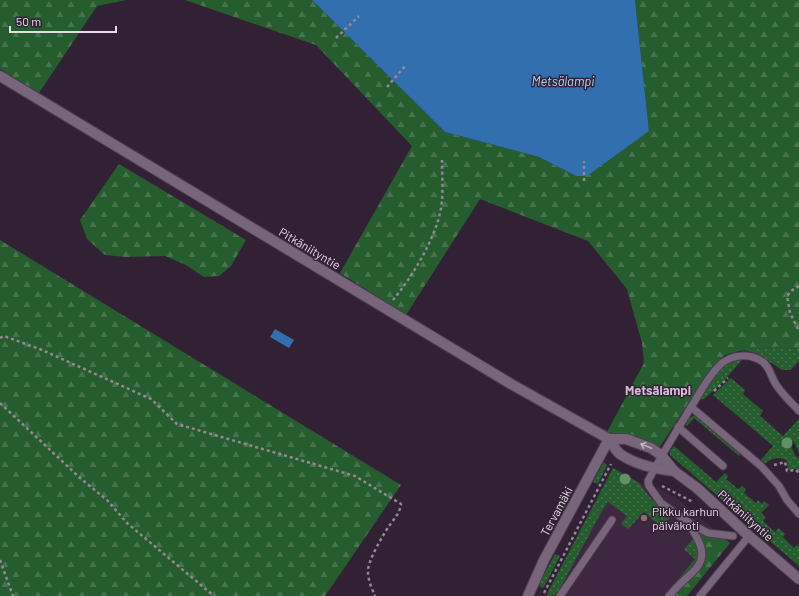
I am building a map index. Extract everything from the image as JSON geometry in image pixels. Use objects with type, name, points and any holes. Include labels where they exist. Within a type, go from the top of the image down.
[{"type":"street","name":"Pitkäniityntie","points":[[0,76],[511,384],[608,439],[619,454],[654,469],[674,471]]},
{"type":"street","name":"Pitkäniityntie","points":[[608,439],[626,439],[651,448],[661,455],[674,471],[697,488],[799,579]]},
{"type":"street","name":"Tervamäki","points":[[529,594],[544,560],[608,439]]},
{"type":"lane","points":[[733,536],[708,533],[661,504],[649,486],[648,481],[661,455],[711,376],[721,364],[733,357],[744,355],[755,358],[763,363],[769,370],[776,385],[799,411]]},
{"type":"lane","points":[[691,407],[761,466],[779,486],[787,500],[799,514]]},
{"type":"lane","points":[[678,427],[723,466]]},
{"type":"lane","points":[[560,596],[612,520]]},
{"type":"lane","points":[[669,596],[691,575],[700,564],[702,558],[701,548],[688,522]]},
{"type":"lane","points":[[700,596],[749,536]]},
{"type":"path","points":[[336,38],[359,16]]},
{"type":"path","points":[[387,87],[406,65]]},
{"type":"path","points":[[386,309],[405,286],[434,234],[442,201],[442,160]]},
{"type":"path","points":[[584,161],[584,181]]},
{"type":"path","points":[[799,286],[791,291],[787,296],[790,314],[799,331]]},
{"type":"path","points":[[0,338],[4,336],[42,350],[151,399],[177,424],[355,476],[401,504],[400,510],[386,531],[367,571],[375,596]]},
{"type":"path","points":[[0,403],[80,478],[107,500],[127,523],[214,596]]},
{"type":"path","points":[[777,463],[785,462],[786,471],[796,470],[799,473]]},
{"type":"path","points":[[529,594],[544,595],[611,464]]},
{"type":"path","points":[[0,560],[13,596]]},
{"type":"shaded area","name":"Pikku karhun päiväkoti","points":[[613,468],[638,482],[659,488],[679,500],[730,543],[687,596],[542,596],[548,592]]},
{"type":"green space","points":[[0,0],[126,0],[97,6],[39,93],[0,69]]},
{"type":"green space","points":[[185,0],[312,0],[445,132],[539,157],[576,176],[649,131],[635,0],[799,0],[799,349],[773,347],[739,351],[725,355],[713,366],[659,448],[630,436],[607,432],[644,363],[642,343],[627,289],[588,241],[480,199],[406,315],[340,273],[412,146],[316,45]]},
{"type":"green space","points":[[119,164],[246,240],[231,266],[219,276],[204,277],[186,265],[165,256],[126,257],[105,255],[87,239],[80,220]]},
{"type":"green space","points":[[0,240],[401,485],[325,596],[0,596]]},
{"type":"green space","points":[[773,347],[799,349],[799,361],[791,370],[782,370],[758,354],[745,350]]},
{"type":"green space","points":[[733,360],[742,360],[721,384],[704,399],[700,399],[714,378]]},
{"type":"green space","points":[[731,378],[745,390],[743,394],[763,411],[760,416],[783,436],[799,419],[799,453],[794,441],[790,443],[795,455],[799,459],[799,471],[797,469],[788,470],[787,461],[781,458],[773,459],[765,463],[761,460],[773,446],[713,395]]},
{"type":"green space","points":[[696,414],[741,453],[739,456],[694,418],[687,426],[687,420]]},
{"type":"green space","points":[[674,446],[716,482],[725,473],[728,476],[726,479],[738,489],[742,486],[746,489],[744,493],[756,503],[758,500],[762,504],[764,501],[769,505],[761,513],[766,517],[763,521],[775,532],[779,528],[785,534],[783,537],[794,548],[797,545],[799,546],[799,566],[670,455],[670,451]]},
{"type":"green space","points":[[604,462],[607,465],[598,484],[593,482]]},
{"type":"green space","points":[[613,468],[638,482],[652,500],[671,517],[661,527],[644,512],[628,529],[621,524],[627,516],[608,502],[558,592],[552,596],[547,596],[548,592]]},
{"type":"green space","points":[[700,533],[714,538],[722,537],[730,543],[687,596],[673,596],[681,586],[700,571],[704,563],[705,556]]},
{"type":"green space","points":[[694,538],[699,559],[683,579],[680,577],[695,559],[684,549]]},
{"type":"green space","points":[[555,554],[560,556],[544,587],[541,588],[539,584]]},
{"type":"water","name":"Metsälampi","points":[[312,0],[635,0],[649,131],[587,176],[576,176],[539,157],[445,132]]},
{"type":"water","points":[[275,329],[294,340],[289,348],[270,337]]},
{"type":"place","name":"Pikku karhun päiväkoti","points":[[644,518]]},
{"type":"district","name":"Metsälampi","points":[[658,390]]}]
